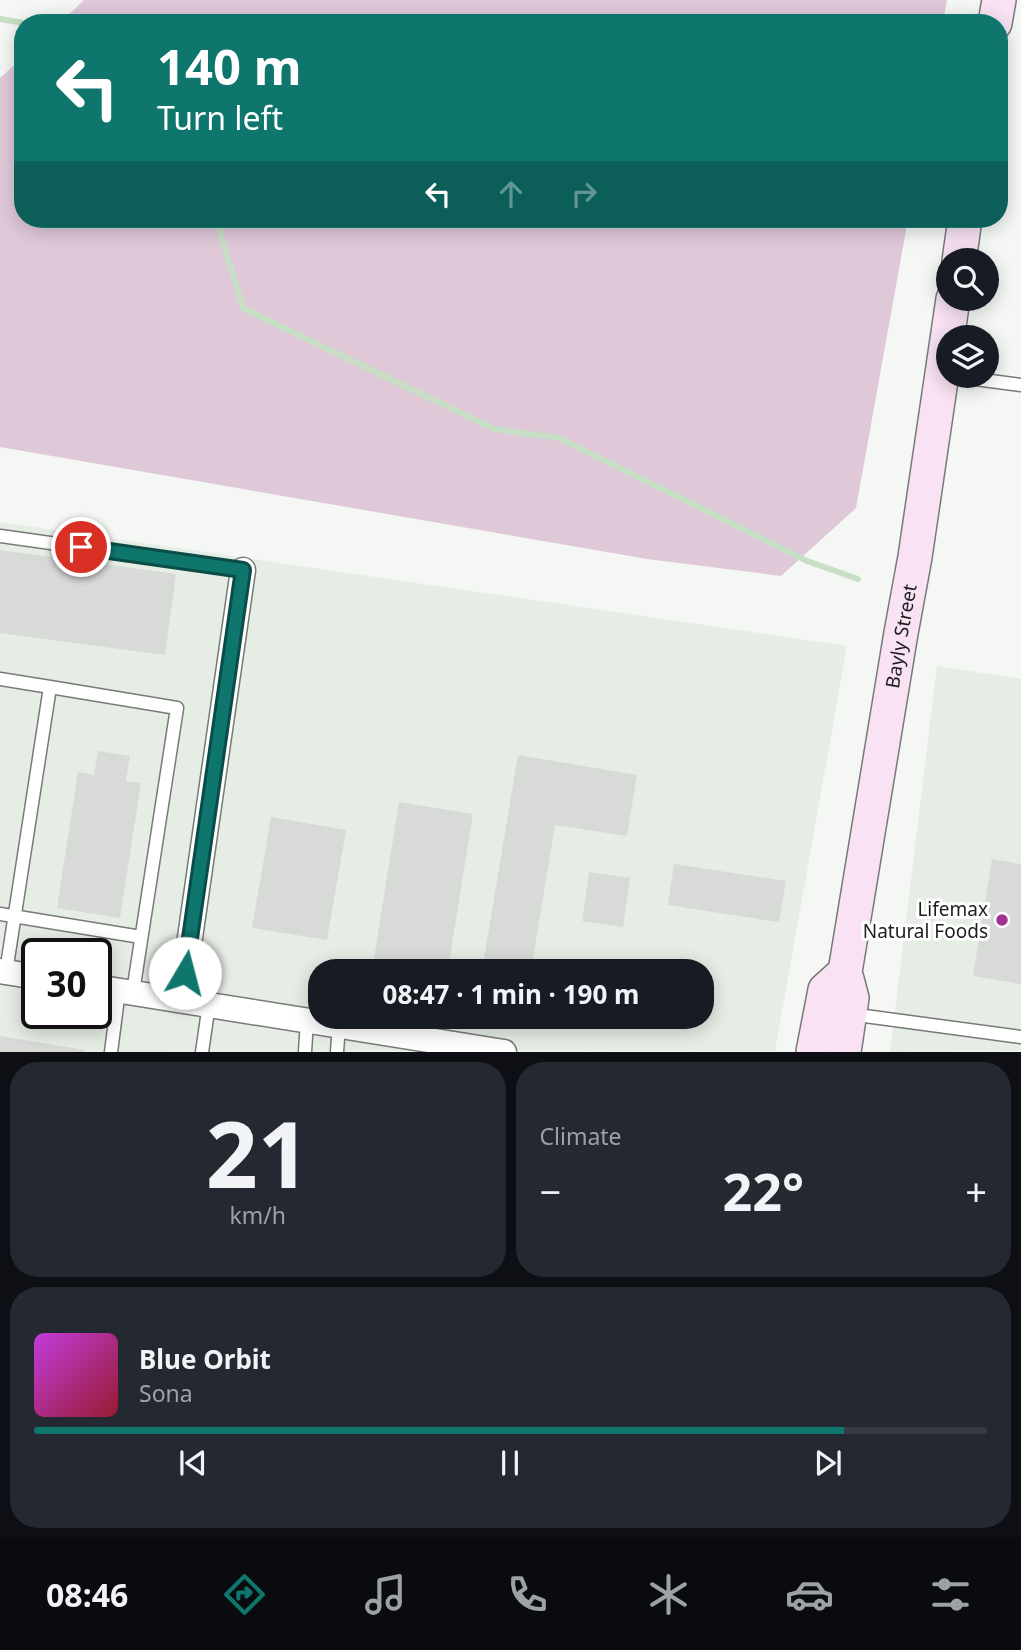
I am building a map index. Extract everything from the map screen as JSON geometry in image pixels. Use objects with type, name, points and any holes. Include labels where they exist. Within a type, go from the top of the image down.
[{"type":"main road","points":[[961,248],[964,228]]},
{"type":"main road","name":"Bayly Street","points":[[844,1052],[852,998],[845,972],[945,388]]},
{"type":"main road","points":[[813,1052],[825,990],[845,972]]},
{"type":"street","points":[[181,1000],[243,570]]},
{"type":"street","points":[[3,971],[21,974]]},
{"type":"street","points":[[116,990],[307,1020]]},
{"type":"street","points":[[356,1029],[425,1045],[488,1050]]},
{"type":"lane","points":[[999,382],[1021,385]]},
{"type":"lane","points":[[0,536],[243,570]]},
{"type":"lane","points":[[0,679],[177,708],[141,937],[116,990],[111,1052]]},
{"type":"lane","points":[[3,971],[50,687]]},
{"type":"lane","points":[[0,914],[141,937]]},
{"type":"lane","points":[[202,1052],[209,1004]]},
{"type":"lane","points":[[850,1014],[1021,1037]]},
{"type":"lane","points":[[305,1052],[307,1020]]},
{"type":"lane","points":[[337,1052],[339,1029]]},
{"type":"shaded area","points":[[84,0],[947,0],[945,14],[69,14]]},
{"type":"shaded area","points":[[14,65],[14,228],[906,228],[856,508],[781,576],[647,559],[0,447],[0,78]]},
{"type":"shaded area","points":[[0,522],[847,646],[775,1051],[0,1052]]},
{"type":"shaded area","points":[[937,666],[1021,679],[1021,1051],[890,1052]]},
{"type":"building","points":[[0,550],[176,574],[165,655],[0,633]]},
{"type":"building","points":[[98,751],[130,756],[126,781],[141,783],[120,918],[57,908],[78,772],[94,775]]},
{"type":"building","points":[[518,755],[637,775],[627,836],[555,825],[533,959],[484,959]]},
{"type":"building","points":[[399,802],[473,814],[450,959],[374,958]]},
{"type":"building","points":[[271,817],[346,830],[327,940],[252,928]]},
{"type":"building","name":"Lifemax Natural Foods","points":[[992,859],[1021,864],[1021,984],[973,976]]},
{"type":"building","points":[[674,864],[786,881],[779,922],[668,905]]},
{"type":"building","points":[[589,872],[630,878],[623,927],[582,921]]},
{"type":"building","points":[[0,1036],[85,1050],[85,1052],[0,1052]]},
{"type":"waterway","points":[[0,19],[14,21]]},
{"type":"waterway","points":[[219,228],[243,308],[494,429],[559,438],[807,561],[858,579]]},
{"type":"place","name":"Lifemax Natural Foods","points":[[1002,920]]},
{"type":"route","points":[[81,547],[243,570],[185,973]]}]
